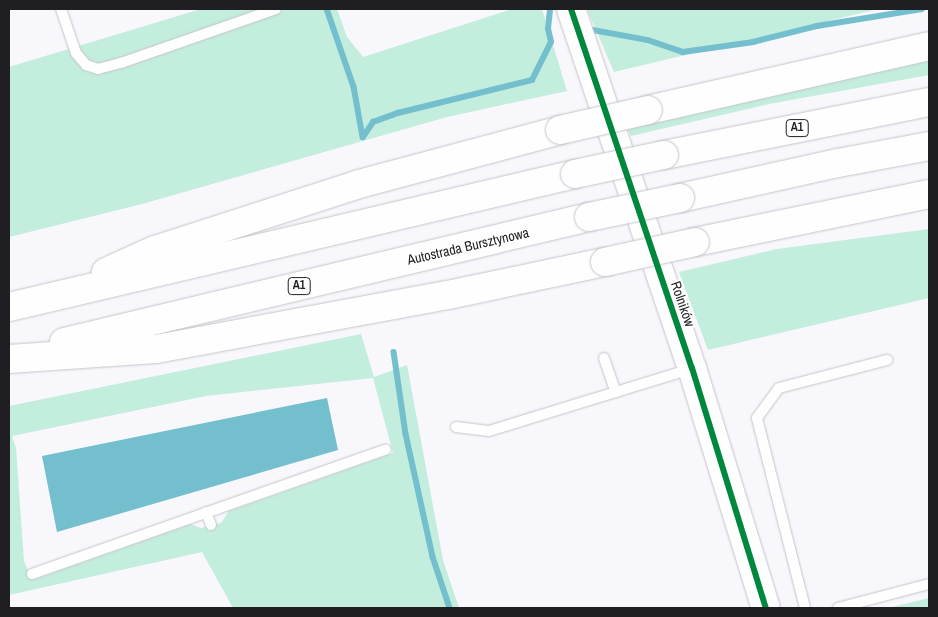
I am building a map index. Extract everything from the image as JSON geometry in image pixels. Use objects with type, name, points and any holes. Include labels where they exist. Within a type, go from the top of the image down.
[{"type":"main road","name":"Rolników","points":[[571,9],[692,368],[766,608]]},
{"type":"main road","points":[[48,298],[155,250],[359,184],[560,130],[929,46]]},
{"type":"main road","name":"A1","points":[[9,307],[575,174],[929,102]]},
{"type":"main road","name":"Autostrada Bursztynowa","points":[[9,355],[590,217],[838,163],[929,146]]},
{"type":"main road","points":[[9,359],[156,349],[448,295],[929,194]]},
{"type":"lane","points":[[61,9],[76,53],[86,65],[98,68],[121,63],[276,9]]},
{"type":"lane","points":[[604,358],[616,392]]},
{"type":"lane","points":[[804,608],[757,418],[779,388],[887,360]]},
{"type":"lane","points":[[456,427],[489,431],[692,368]]},
{"type":"lane","points":[[32,574],[386,449]]},
{"type":"lane","points":[[206,512],[211,526]]},
{"type":"lane","points":[[838,608],[929,584]]},
{"type":"green space","points":[[201,9],[337,9],[347,37],[363,57],[512,9],[542,9],[567,91],[447,117],[142,204],[9,237],[9,67]]},
{"type":"green space","points":[[587,9],[878,9],[614,72]]},
{"type":"green space","points":[[929,60],[929,75],[769,104],[631,136],[627,127]]},
{"type":"green space","points":[[929,229],[929,298],[708,350],[679,272],[777,249]]},
{"type":"green space","points":[[361,334],[374,377],[407,365],[443,560],[459,608],[233,608],[202,552],[9,595],[9,406]],"holes":[[[373,378],[393,453],[229,511],[221,523],[201,528],[190,524],[32,580],[24,561],[16,448],[12,436],[206,396]]]},
{"type":"green space","points":[[929,598],[929,608],[888,608]]},
{"type":"water","points":[[327,398],[338,450],[57,532],[42,456]]},
{"type":"waterway","points":[[327,9],[354,87],[363,137]]},
{"type":"waterway","points":[[363,137],[373,122],[398,113],[532,80],[551,42],[548,29],[550,9]]},
{"type":"waterway","points":[[593,30],[648,40],[683,52],[753,42],[817,26],[922,9]]},
{"type":"waterway","points":[[394,352],[406,434],[433,557],[450,608]]},
{"type":"cycle path","points":[[571,9],[692,368],[766,608]]}]
